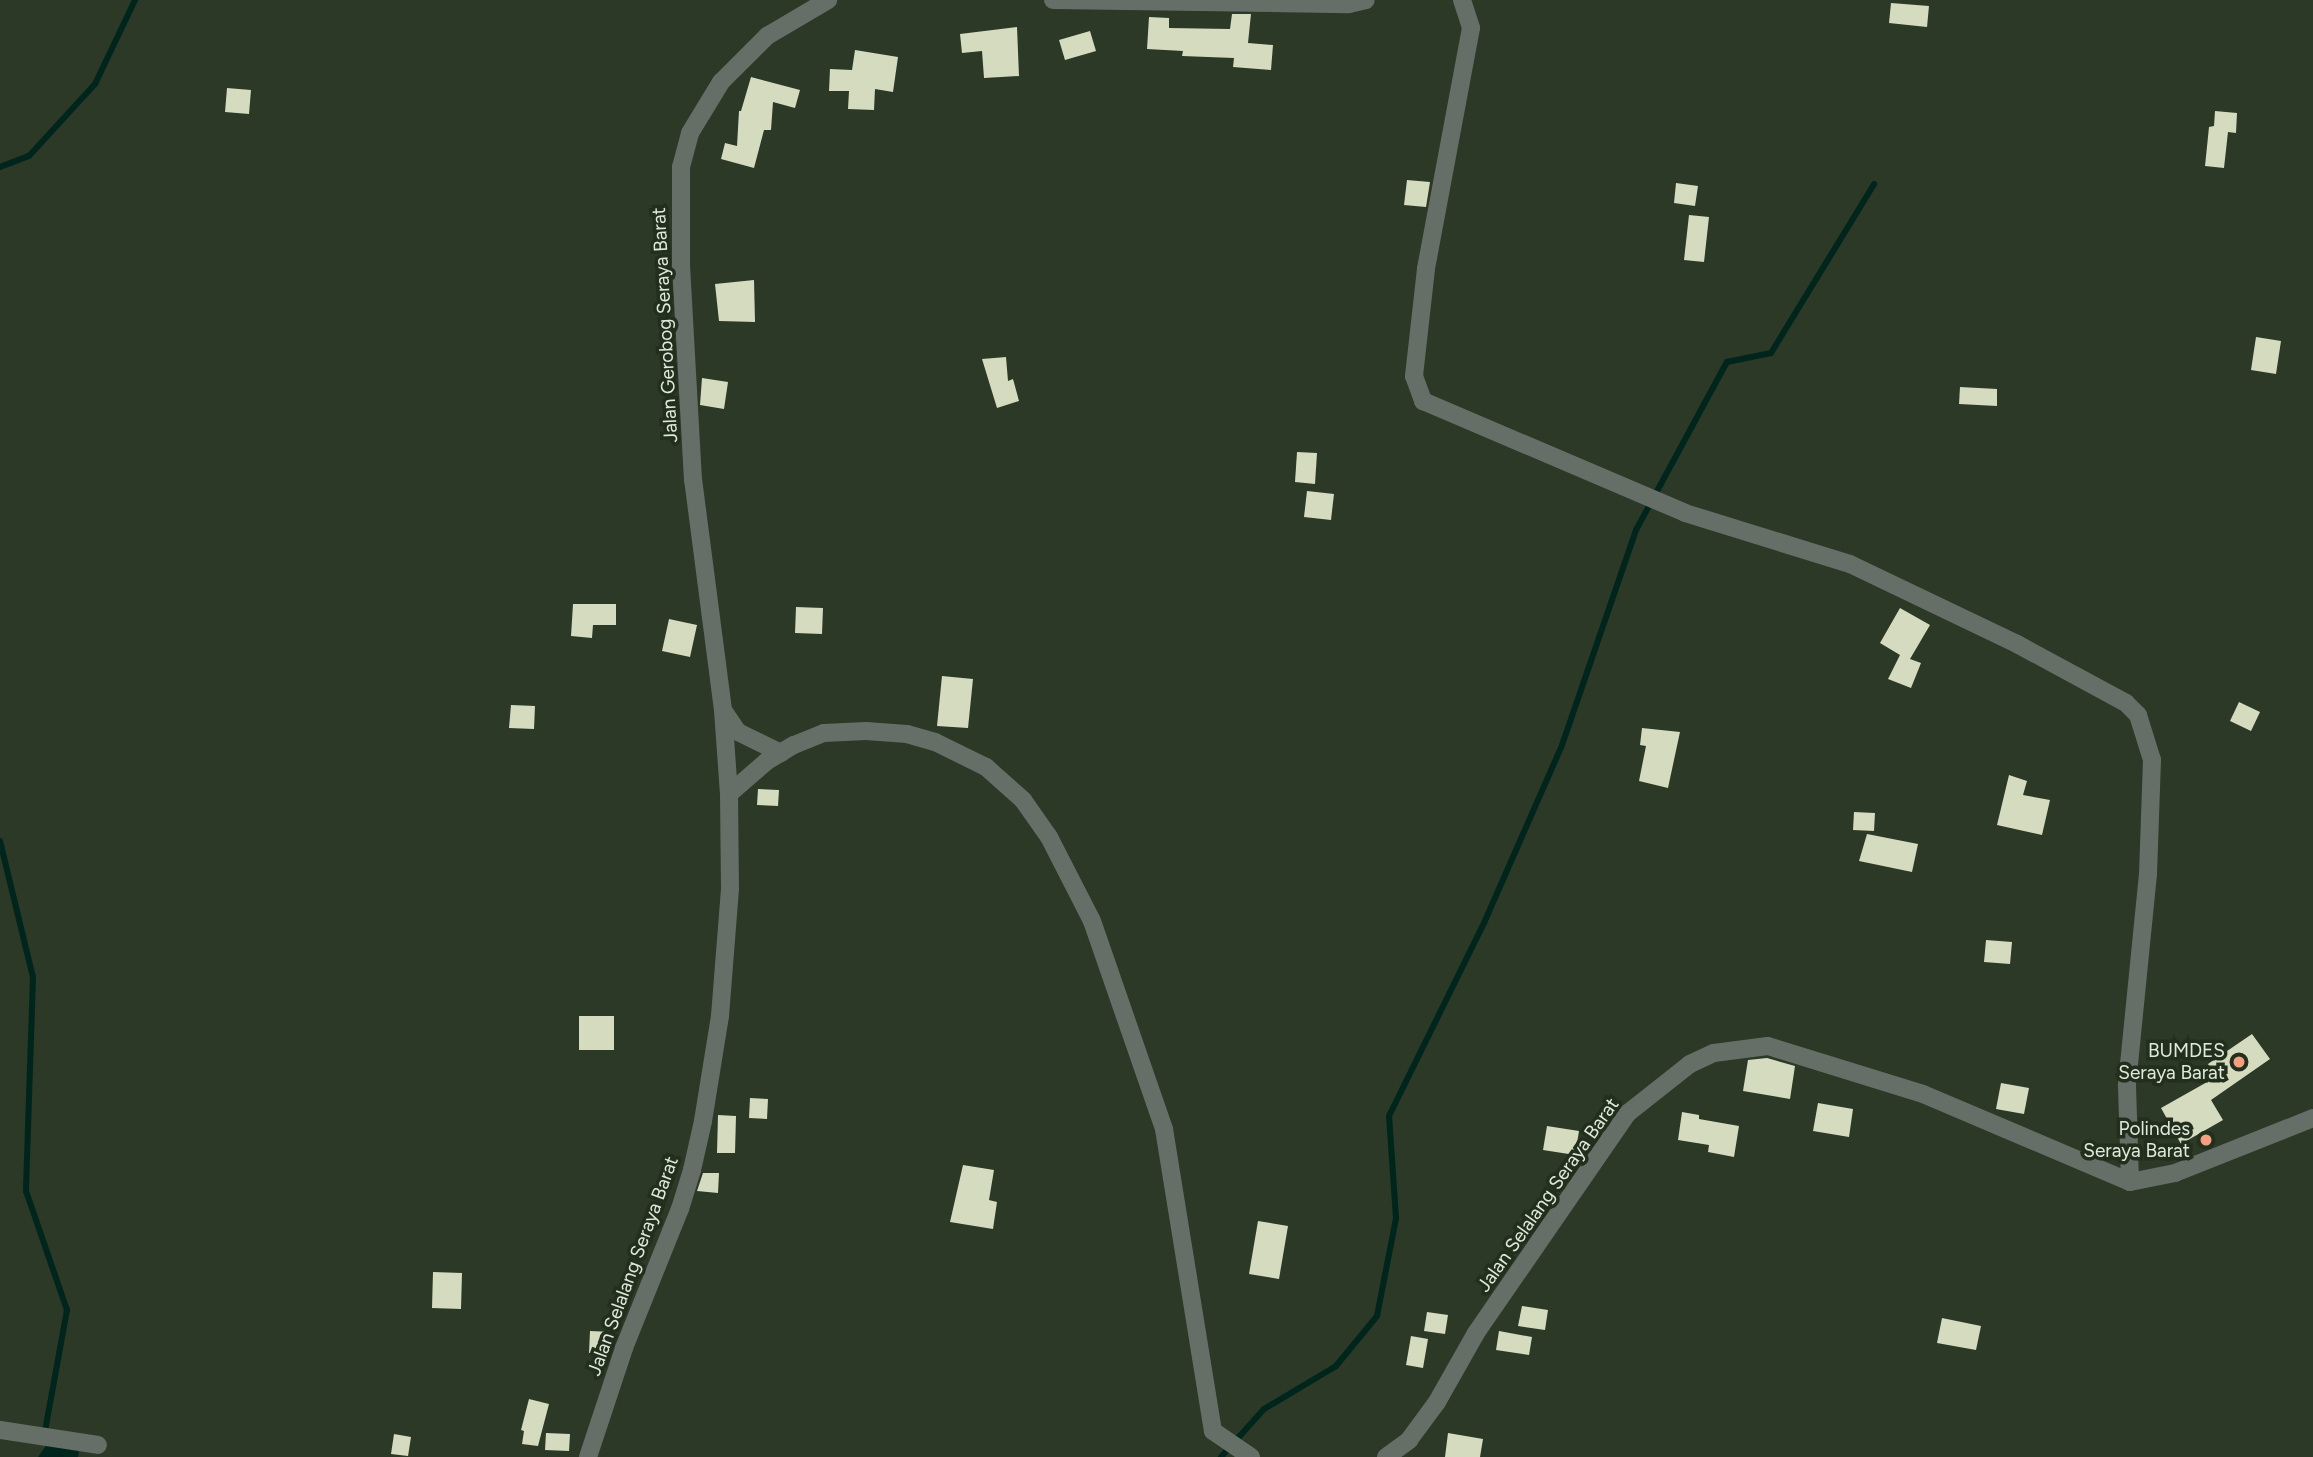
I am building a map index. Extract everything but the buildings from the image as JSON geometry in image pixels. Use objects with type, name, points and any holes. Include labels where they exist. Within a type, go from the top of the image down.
[{"type":"street","name":"Jalan Gerobog Seraya Barat","points":[[723,710],[693,480],[681,266],[681,167],[690,133],[721,82],[766,36],[828,0]]},
{"type":"street","points":[[1053,0],[1349,4],[1366,0]]},
{"type":"street","points":[[1462,0],[1471,28],[1426,269],[1414,376],[1416,389],[1423,401],[1447,415],[1685,513],[1850,564],[2017,644],[2126,703],[2138,715],[2152,760],[2148,874],[2127,1086],[2130,1182],[2175,1173],[2313,1118]]},
{"type":"street","points":[[723,710],[738,732],[781,753]]},
{"type":"street","name":"Jalan Selalang Seraya Barat","points":[[588,1457],[624,1348],[680,1209],[704,1121],[720,1016],[730,889],[729,794],[723,710]]},
{"type":"street","points":[[729,794],[781,753],[824,733],[866,731],[907,734],[935,742],[986,767],[1023,800],[1049,836],[1092,921],[1164,1129],[1213,1431],[1250,1457]]},
{"type":"street","name":"Jalan Selalang Seraya Barat","points":[[1385,1457],[1409,1440],[1437,1402],[1476,1334],[1628,1113],[1690,1064],[1714,1053],[1769,1046],[1923,1094],[2130,1182]]},
{"type":"street","points":[[0,1430],[98,1445]]},
{"type":"water","points":[[51,1439],[80,1445],[78,1457],[38,1457]]},
{"type":"waterway","points":[[0,167],[29,156],[95,84],[135,0]]},
{"type":"waterway","points":[[1221,1457],[1264,1409],[1336,1366],[1377,1316],[1396,1218],[1389,1116],[1484,923],[1561,748],[1636,530],[1727,362],[1771,353],[1874,184]]},
{"type":"waterway","points":[[0,841],[33,977],[26,1191],[67,1310],[44,1436]]},
{"type":"place","name":"BUMDES Seraya Barat","points":[[2239,1062]]},
{"type":"place","name":"Polindes Seraya Barat","points":[[2206,1140]]}]
